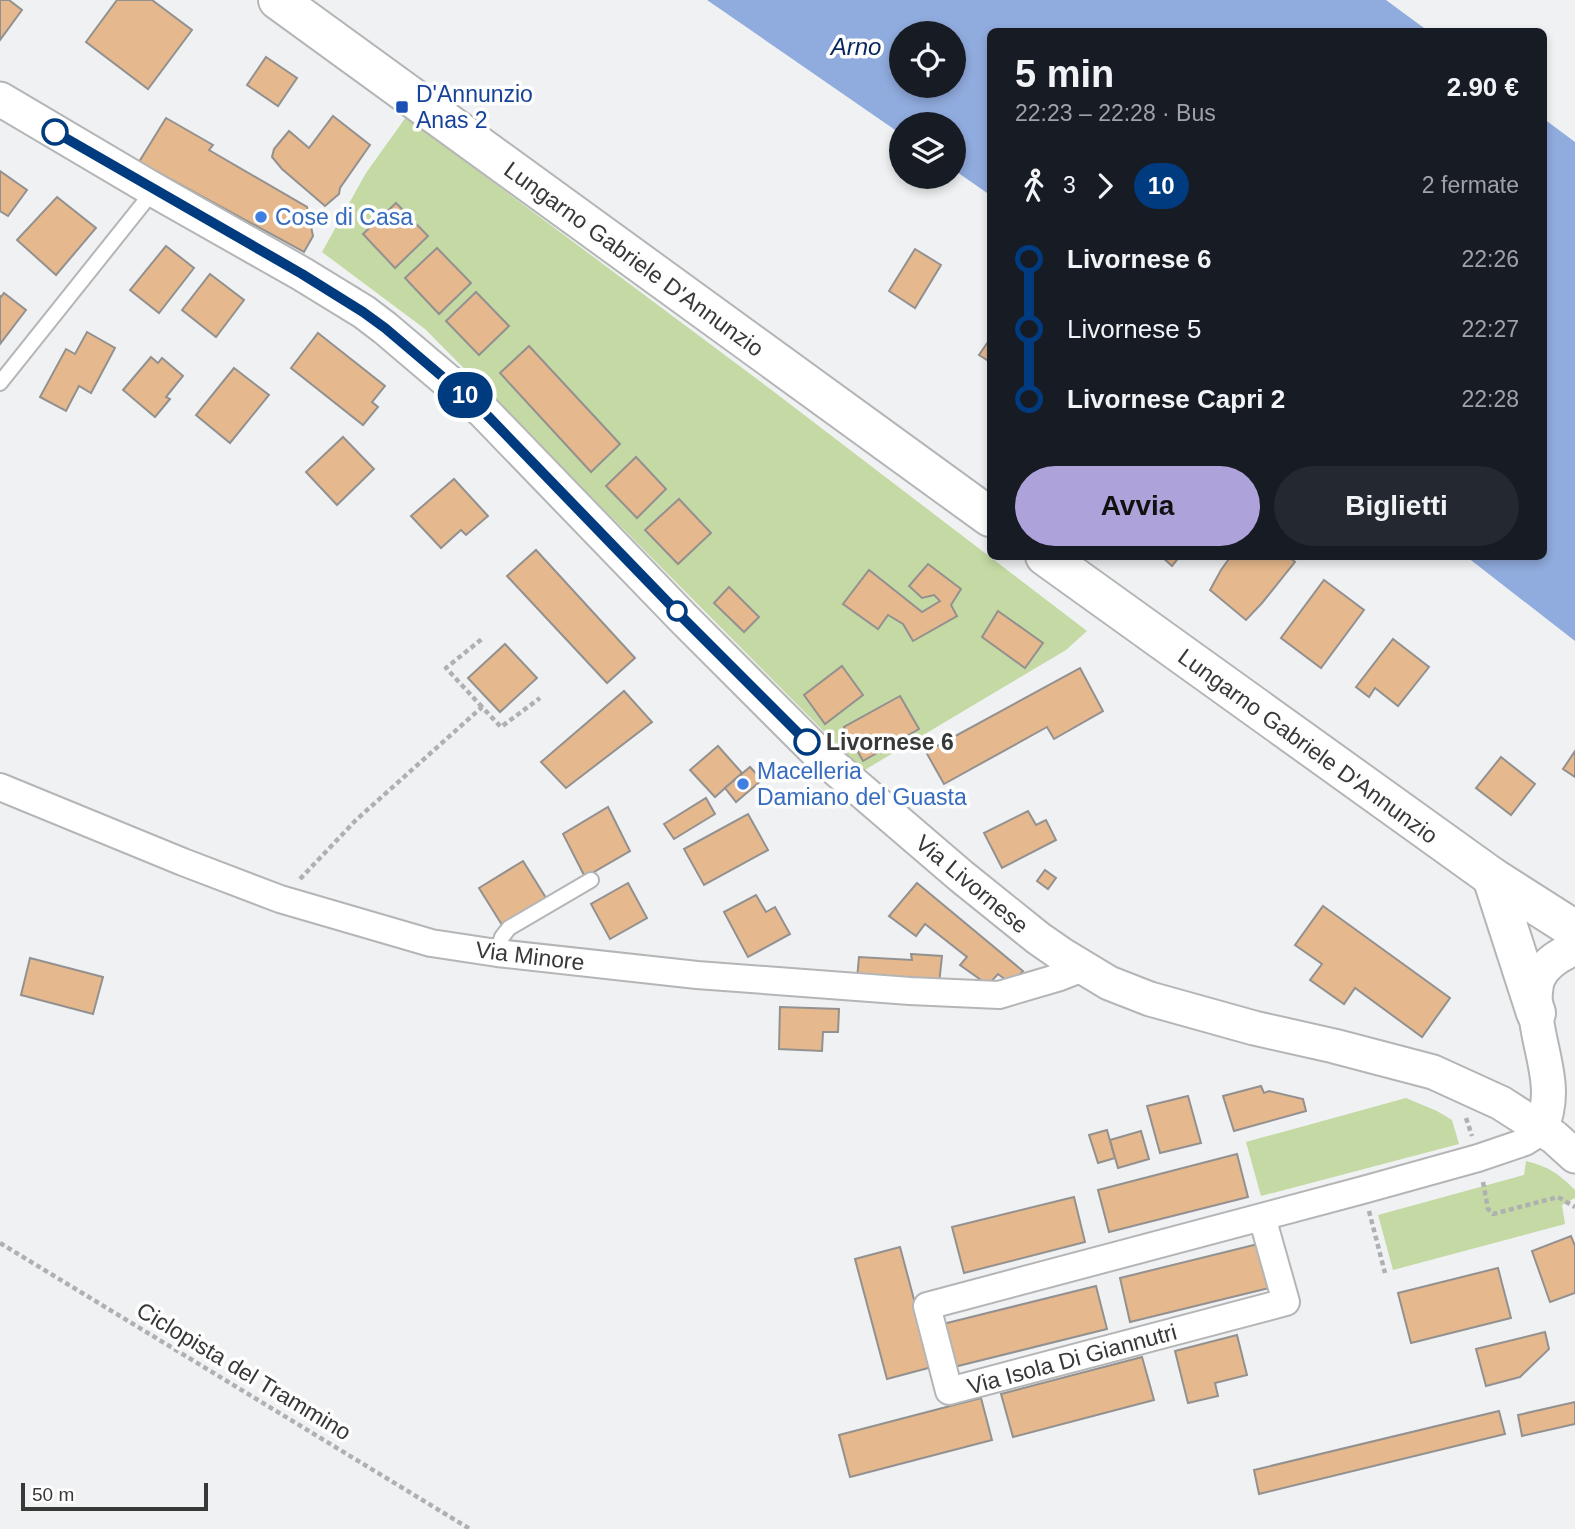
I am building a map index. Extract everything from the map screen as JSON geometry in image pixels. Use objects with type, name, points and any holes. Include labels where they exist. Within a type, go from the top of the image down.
[{"type":"main road","name":"Lungarno Gabriele D'Annunzio","points":[[278,0],[987,515]]},
{"type":"main road","name":"Lungarno Gabriele D'Annunzio","points":[[1051,560],[1492,877],[1575,930]]},
{"type":"main road","points":[[1492,877],[1536,1013]]},
{"type":"street","name":"Via Livornese","points":[[0,99],[345,300],[385,328],[484,412],[821,756],[1038,938],[1083,968],[1129,992],[1254,1028],[1433,1072],[1502,1103],[1553,1136],[1575,1156]]},
{"type":"street","name":"Via Minore","points":[[0,787],[280,900],[431,943],[697,975],[999,995],[1083,968]]},
{"type":"street","points":[[1541,1128],[1549,1104],[1550,1088],[1535,997],[1539,976],[1559,957],[1575,948]]},
{"type":"street","name":"Via Isola Di Giannutri","points":[[1262,1217],[1286,1302],[949,1391],[927,1306],[1478,1158],[1525,1142],[1541,1128]]},
{"type":"lane","points":[[0,383],[154,190]]},
{"type":"lane","points":[[497,953],[502,937],[509,928],[591,880]]},
{"type":"path","points":[[483,638],[446,668],[482,707],[501,727],[540,698]]},
{"type":"path","points":[[280,900],[356,820],[482,707]]},
{"type":"path","points":[[1478,1158],[1488,1209],[1493,1214],[1558,1197],[1575,1207]]},
{"type":"path","points":[[1363,1190],[1385,1273]]},
{"type":"path","name":"Ciclopista del Trammino","points":[[0,1243],[470,1529]]},
{"type":"green space","points":[[406,117],[765,385],[987,555],[987,560],[994,560],[1087,631],[1066,650],[863,771],[425,329],[322,252],[366,173]]},
{"type":"green space","points":[[1406,1098],[1452,1120],[1459,1144],[1261,1196],[1246,1142]]},
{"type":"green space","points":[[1526,1161],[1553,1171],[1575,1190],[1575,1198],[1562,1205],[1565,1224],[1393,1270],[1378,1215],[1524,1175]]},
{"type":"water","name":"Arno","points":[[707,0],[1386,0],[1424,28],[987,28],[987,193],[966,178],[966,112],[889,112],[889,126]]},
{"type":"water","points":[[1547,121],[1575,142],[1575,641],[1471,560],[1547,560]]},
{"type":"building","points":[[0,0],[9,0],[22,10],[0,40]]},
{"type":"building","points":[[117,0],[152,0],[192,30],[148,89],[86,42]]},
{"type":"building","points":[[266,57],[297,78],[278,106],[247,85]]},
{"type":"building","points":[[333,116],[370,145],[340,188],[339,194],[325,206],[272,157],[274,149],[289,131],[309,148]]},
{"type":"building","points":[[166,118],[213,145],[209,150],[307,207],[313,236],[304,252],[139,162]]},
{"type":"building","points":[[0,171],[27,190],[8,216],[0,211]]},
{"type":"building","points":[[57,197],[96,228],[56,275],[17,240]]},
{"type":"building","points":[[396,203],[428,236],[395,268],[363,234]]},
{"type":"building","points":[[166,246],[194,268],[159,313],[130,290]]},
{"type":"building","points":[[437,248],[471,283],[439,314],[405,278]]},
{"type":"building","points":[[915,249],[941,265],[915,308],[889,291]]},
{"type":"building","points":[[210,274],[244,300],[216,337],[182,310]]},
{"type":"building","points":[[476,292],[509,326],[479,355],[446,321]]},
{"type":"building","points":[[4,293],[26,310],[0,344],[0,296]]},
{"type":"building","points":[[87,332],[115,348],[91,393],[79,386],[66,411],[40,397],[66,349],[75,354]]},
{"type":"building","points":[[318,333],[385,386],[372,402],[378,407],[363,425],[291,368]]},
{"type":"building","points":[[987,343],[987,360],[979,355]]},
{"type":"building","points":[[529,346],[620,444],[591,472],[500,373]]},
{"type":"building","points":[[151,357],[158,363],[162,358],[183,376],[166,397],[170,399],[155,417],[123,390]]},
{"type":"building","points":[[234,368],[269,395],[230,443],[196,415]]},
{"type":"building","points":[[343,437],[374,469],[337,505],[306,472]]},
{"type":"building","points":[[636,457],[666,489],[637,518],[606,486]]},
{"type":"building","points":[[454,479],[488,516],[466,535],[461,530],[441,548],[411,516]]},
{"type":"building","points":[[679,499],[711,533],[678,564],[645,530]]},
{"type":"building","points":[[536,550],[635,658],[607,683],[507,576]]},
{"type":"building","points":[[1165,560],[1177,560],[1172,566]]},
{"type":"building","points":[[1228,560],[1295,562],[1246,620],[1210,590]]},
{"type":"building","points":[[928,564],[961,589],[951,605],[957,616],[913,641],[903,624],[888,615],[878,629],[843,604],[869,570],[922,612],[940,601],[934,595],[922,598],[909,586]]},
{"type":"building","points":[[1324,580],[1364,610],[1321,668],[1281,638]]},
{"type":"building","points":[[729,587],[759,617],[744,632],[714,603]]},
{"type":"building","points":[[998,611],[1043,643],[1025,668],[982,637]]},
{"type":"building","points":[[1393,639],[1429,667],[1398,706],[1375,688],[1369,697],[1356,687]]},
{"type":"building","points":[[505,644],[537,678],[500,712],[468,678]]},
{"type":"building","points":[[842,666],[863,695],[825,724],[804,695]]},
{"type":"building","points":[[1080,668],[1103,711],[1054,739],[1047,727],[944,784],[926,752]]},
{"type":"building","points":[[624,691],[652,722],[566,788],[541,762]]},
{"type":"building","points":[[900,696],[919,729],[863,761],[844,727]]},
{"type":"building","points":[[718,746],[742,773],[715,797],[690,770]]},
{"type":"building","points":[[1575,751],[1575,777],[1563,769]]},
{"type":"building","points":[[1501,757],[1535,784],[1511,815],[1476,788]]},
{"type":"building","name":"Macelleria Damiano del Guasta","points":[[750,767],[762,780],[736,802],[725,788]]},
{"type":"building","points":[[706,798],[715,814],[674,839],[664,824]]},
{"type":"building","points":[[608,807],[630,851],[585,877],[563,834]]},
{"type":"building","points":[[1028,811],[1036,825],[1046,820],[1056,840],[1002,868],[984,833]]},
{"type":"building","points":[[748,814],[768,850],[704,885],[684,849]]},
{"type":"building","points":[[523,861],[546,898],[502,925],[479,888]]},
{"type":"building","points":[[1045,870],[1056,878],[1048,889],[1037,881]]},
{"type":"building","points":[[628,883],[647,918],[610,939],[591,904]]},
{"type":"building","points":[[917,883],[1023,971],[1011,984],[998,974],[988,985],[960,965],[967,957],[925,924],[916,936],[889,916]]},
{"type":"building","points":[[756,895],[766,912],[775,907],[790,934],[748,957],[724,912]]},
{"type":"building","points":[[1323,906],[1450,998],[1422,1037],[1355,988],[1344,1004],[1310,980],[1322,964],[1295,945]]},
{"type":"building","points":[[911,954],[942,956],[939,984],[857,979],[859,957],[912,960]]},
{"type":"building","points":[[30,958],[103,977],[93,1014],[21,995]]},
{"type":"building","points":[[780,1007],[839,1009],[838,1032],[823,1032],[822,1051],[779,1049]]},
{"type":"building","points":[[1261,1086],[1264,1093],[1269,1091],[1303,1099],[1306,1111],[1234,1131],[1223,1096]]},
{"type":"building","points":[[1188,1096],[1201,1143],[1160,1153],[1147,1106]]},
{"type":"building","points":[[1107,1130],[1115,1158],[1098,1163],[1089,1135]]},
{"type":"building","points":[[1141,1131],[1149,1159],[1118,1168],[1110,1140]]},
{"type":"building","points":[[1237,1154],[1248,1197],[1109,1232],[1098,1190]]},
{"type":"building","points":[[1074,1197],[1085,1242],[964,1273],[952,1227]]},
{"type":"building","points":[[1571,1236],[1575,1246],[1575,1293],[1550,1302],[1532,1251]]},
{"type":"building","points":[[1258,1244],[1269,1288],[1130,1322],[1120,1278]]},
{"type":"building","points":[[900,1247],[932,1367],[887,1379],[855,1259]]},
{"type":"building","points":[[1498,1268],[1511,1318],[1411,1343],[1398,1293]]},
{"type":"building","points":[[1096,1286],[1107,1329],[954,1367],[943,1324]]},
{"type":"building","points":[[1545,1332],[1549,1349],[1520,1377],[1486,1386],[1476,1349]]},
{"type":"building","points":[[1237,1335],[1247,1375],[1215,1383],[1218,1396],[1188,1403],[1175,1351]]},
{"type":"building","points":[[1142,1357],[1154,1400],[1013,1437],[1001,1394]]},
{"type":"building","points":[[981,1398],[992,1440],[850,1477],[839,1435]]},
{"type":"building","points":[[1575,1402],[1575,1424],[1522,1436],[1518,1415]]},
{"type":"building","points":[[1499,1411],[1505,1434],[1259,1494],[1254,1470]]},
{"type":"bus line","name":"10","points":[[55,132],[302,274],[385,328],[484,412],[807,742]]},
{"type":"place","name":"D'Annunzio Anas 2","points":[[402,107]]},
{"type":"place","name":"Cose di Casa","points":[[261,217]]},
{"type":"place","name":"Livornese 6","points":[[807,742]]},
{"type":"place","name":"Macelleria Damiano del Guasta","points":[[743,784]]}]
